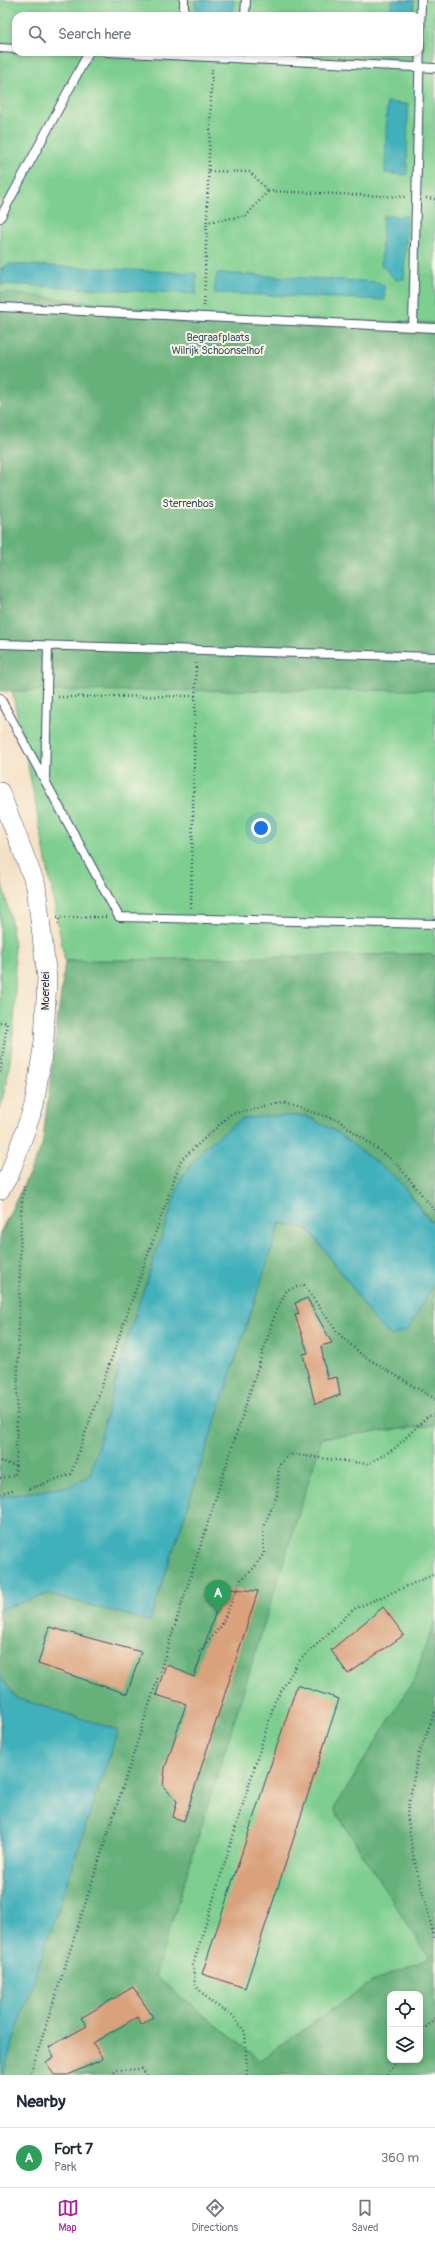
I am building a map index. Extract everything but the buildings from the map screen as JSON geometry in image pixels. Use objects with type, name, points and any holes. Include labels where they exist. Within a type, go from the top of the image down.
[{"type":"street","name":"Moerelei","points":[[0,792],[36,886],[46,978],[44,1041],[34,1106],[10,1173],[0,1190]]},
{"type":"lane","points":[[184,0],[184,12]]},
{"type":"lane","points":[[245,12],[246,0]]},
{"type":"lane","points":[[421,0],[421,12]]},
{"type":"lane","points":[[0,48],[12,49]]},
{"type":"lane","points":[[0,218],[87,56]]},
{"type":"lane","points":[[203,56],[228,56]]},
{"type":"lane","points":[[257,56],[435,68]]},
{"type":"lane","points":[[413,327],[420,56]]},
{"type":"lane","points":[[0,307],[435,328]]},
{"type":"lane","points":[[0,644],[435,657]]},
{"type":"lane","points":[[45,783],[48,646]]},
{"type":"lane","points":[[0,698],[118,917],[435,924]]},
{"type":"path","points":[[204,316],[206,222],[213,57]]},
{"type":"path","points":[[208,171],[250,172],[268,191],[435,199]]},
{"type":"path","points":[[206,222],[246,216],[268,191]]},
{"type":"path","points":[[191,918],[196,649]]},
{"type":"path","points":[[47,697],[195,696]]},
{"type":"path","points":[[40,916],[118,917]]},
{"type":"path","points":[[0,1022],[7,1023],[0,1073]]},
{"type":"path","points":[[29,1489],[71,1474],[181,1160],[231,1114],[284,1103],[338,1120],[396,1163],[435,1211]]},
{"type":"path","points":[[0,1478],[15,1475],[16,1466],[21,1212]]},
{"type":"path","points":[[30,2075],[274,1319],[287,1290],[304,1285],[338,1332],[362,1355],[435,1399]]},
{"type":"path","points":[[199,1652],[221,1626],[241,1580],[254,1568],[264,1553],[263,1529],[277,1495],[279,1465],[289,1454],[368,1464],[394,1448],[428,1416],[435,1415]]},
{"type":"path","points":[[0,1461],[16,1466]]},
{"type":"path","points":[[0,1493],[13,1490]]},
{"type":"path","points":[[247,2075],[245,2032],[232,2015],[211,2002],[195,1986],[193,1965],[275,1701],[295,1668],[305,1656],[354,1609],[435,1574]]},
{"type":"path","points":[[435,1712],[418,1756],[407,1814],[413,1855],[435,1940]]},
{"type":"path","points":[[423,2030],[435,2018]]},
{"type":"path","points":[[388,2075],[396,2063]]},
{"type":"path","points":[[111,2075],[117,2070],[142,2069],[147,2075]]},
{"type":"green space","name":"Begraafplaats Wilrijk Schoonselhof","points":[[0,0],[435,0],[435,956],[425,954],[362,955],[435,976],[435,2075],[0,2075],[0,1233],[42,1147],[106,960],[65,961],[32,786],[0,634]]},
{"type":"green space","name":"Sterrenbos","points":[[0,292],[204,316],[435,323],[435,690],[0,691]]},
{"type":"green space","points":[[0,873],[13,936],[15,1002],[12,1045],[0,1109]]},
{"type":"green space","points":[[425,954],[435,956],[435,1220],[431,1221],[397,1178],[335,1131],[306,1116],[270,1116],[241,1119],[181,1179],[127,1339],[90,1475],[71,1486],[0,1497],[0,1235],[42,1146],[65,961]]},
{"type":"green space","points":[[280,1223],[308,1229],[350,1284],[373,1319],[408,1330],[435,1282],[435,1425],[322,1438],[155,1976],[260,2060],[372,1982],[429,1958],[334,1809],[414,1680],[435,1619],[435,2075],[2,2075],[118,1730],[16,1698],[0,1676],[0,1609],[48,1594],[150,1621]]},
{"type":"water","points":[[195,0],[234,0],[233,12],[196,12]]},
{"type":"water","points":[[391,0],[414,0],[413,12],[391,12]]},
{"type":"water","points":[[387,102],[408,104],[407,175],[385,173]]},
{"type":"water","points":[[383,216],[407,216],[404,279],[396,280],[381,265]]},
{"type":"water","points":[[8,264],[196,273],[196,294],[0,284],[1,269]]},
{"type":"water","points":[[217,273],[378,282],[384,286],[385,300],[214,293]]},
{"type":"water","points":[[270,1116],[306,1116],[335,1131],[397,1178],[430,1221],[435,1220],[435,1282],[408,1330],[391,1336],[373,1319],[350,1284],[309,1229],[280,1223],[150,1621],[48,1594],[0,1609],[0,1497],[71,1486],[90,1475],[127,1339],[181,1179],[205,1147],[241,1119]]},
{"type":"water","points":[[0,1676],[16,1698],[118,1730],[2,2075]]},
{"type":"place","name":"Fort 7","points":[[218,1613]]}]
